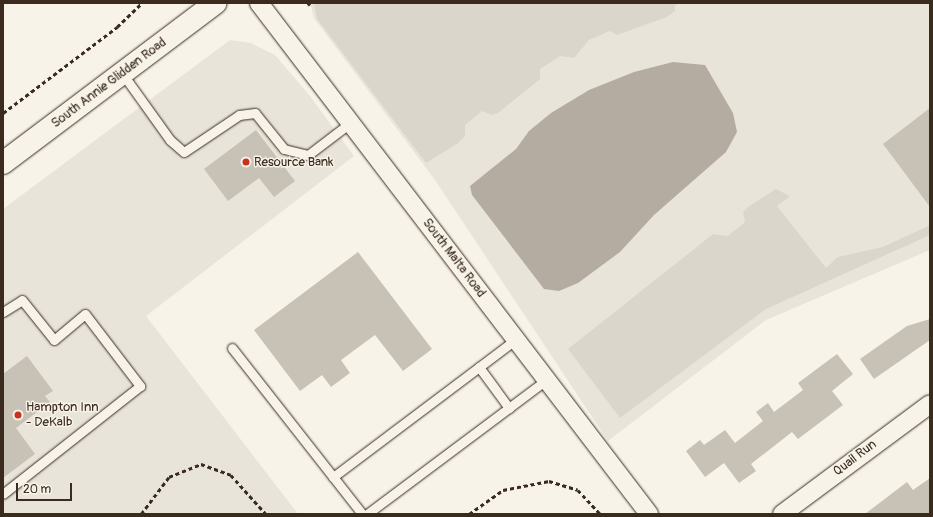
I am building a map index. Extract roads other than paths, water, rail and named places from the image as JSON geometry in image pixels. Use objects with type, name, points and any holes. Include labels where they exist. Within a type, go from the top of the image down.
[{"type":"main road","name":"South Annie Glidden Road","points":[[3,163],[215,3]]},
{"type":"street","name":"South Malta Road","points":[[259,3],[516,339],[545,381],[650,514]]},
{"type":"street","name":"Quail Run","points":[[782,514],[930,404]]},
{"type":"lane","points":[[122,73],[170,140],[184,152],[239,115],[255,113],[284,148],[308,155],[350,122]]},
{"type":"lane","points":[[3,312],[22,300],[54,340],[85,314],[140,386],[3,494]]},
{"type":"lane","points":[[333,477],[516,339]]},
{"type":"lane","points":[[232,348],[362,514]]},
{"type":"lane","points":[[479,367],[509,408]]},
{"type":"lane","points":[[367,514],[545,381]]},
{"type":"place","name":"Resource Bank","points":[[246,162]]},
{"type":"place","name":"Hampton Inn - DeKalb","points":[[18,415]]}]
